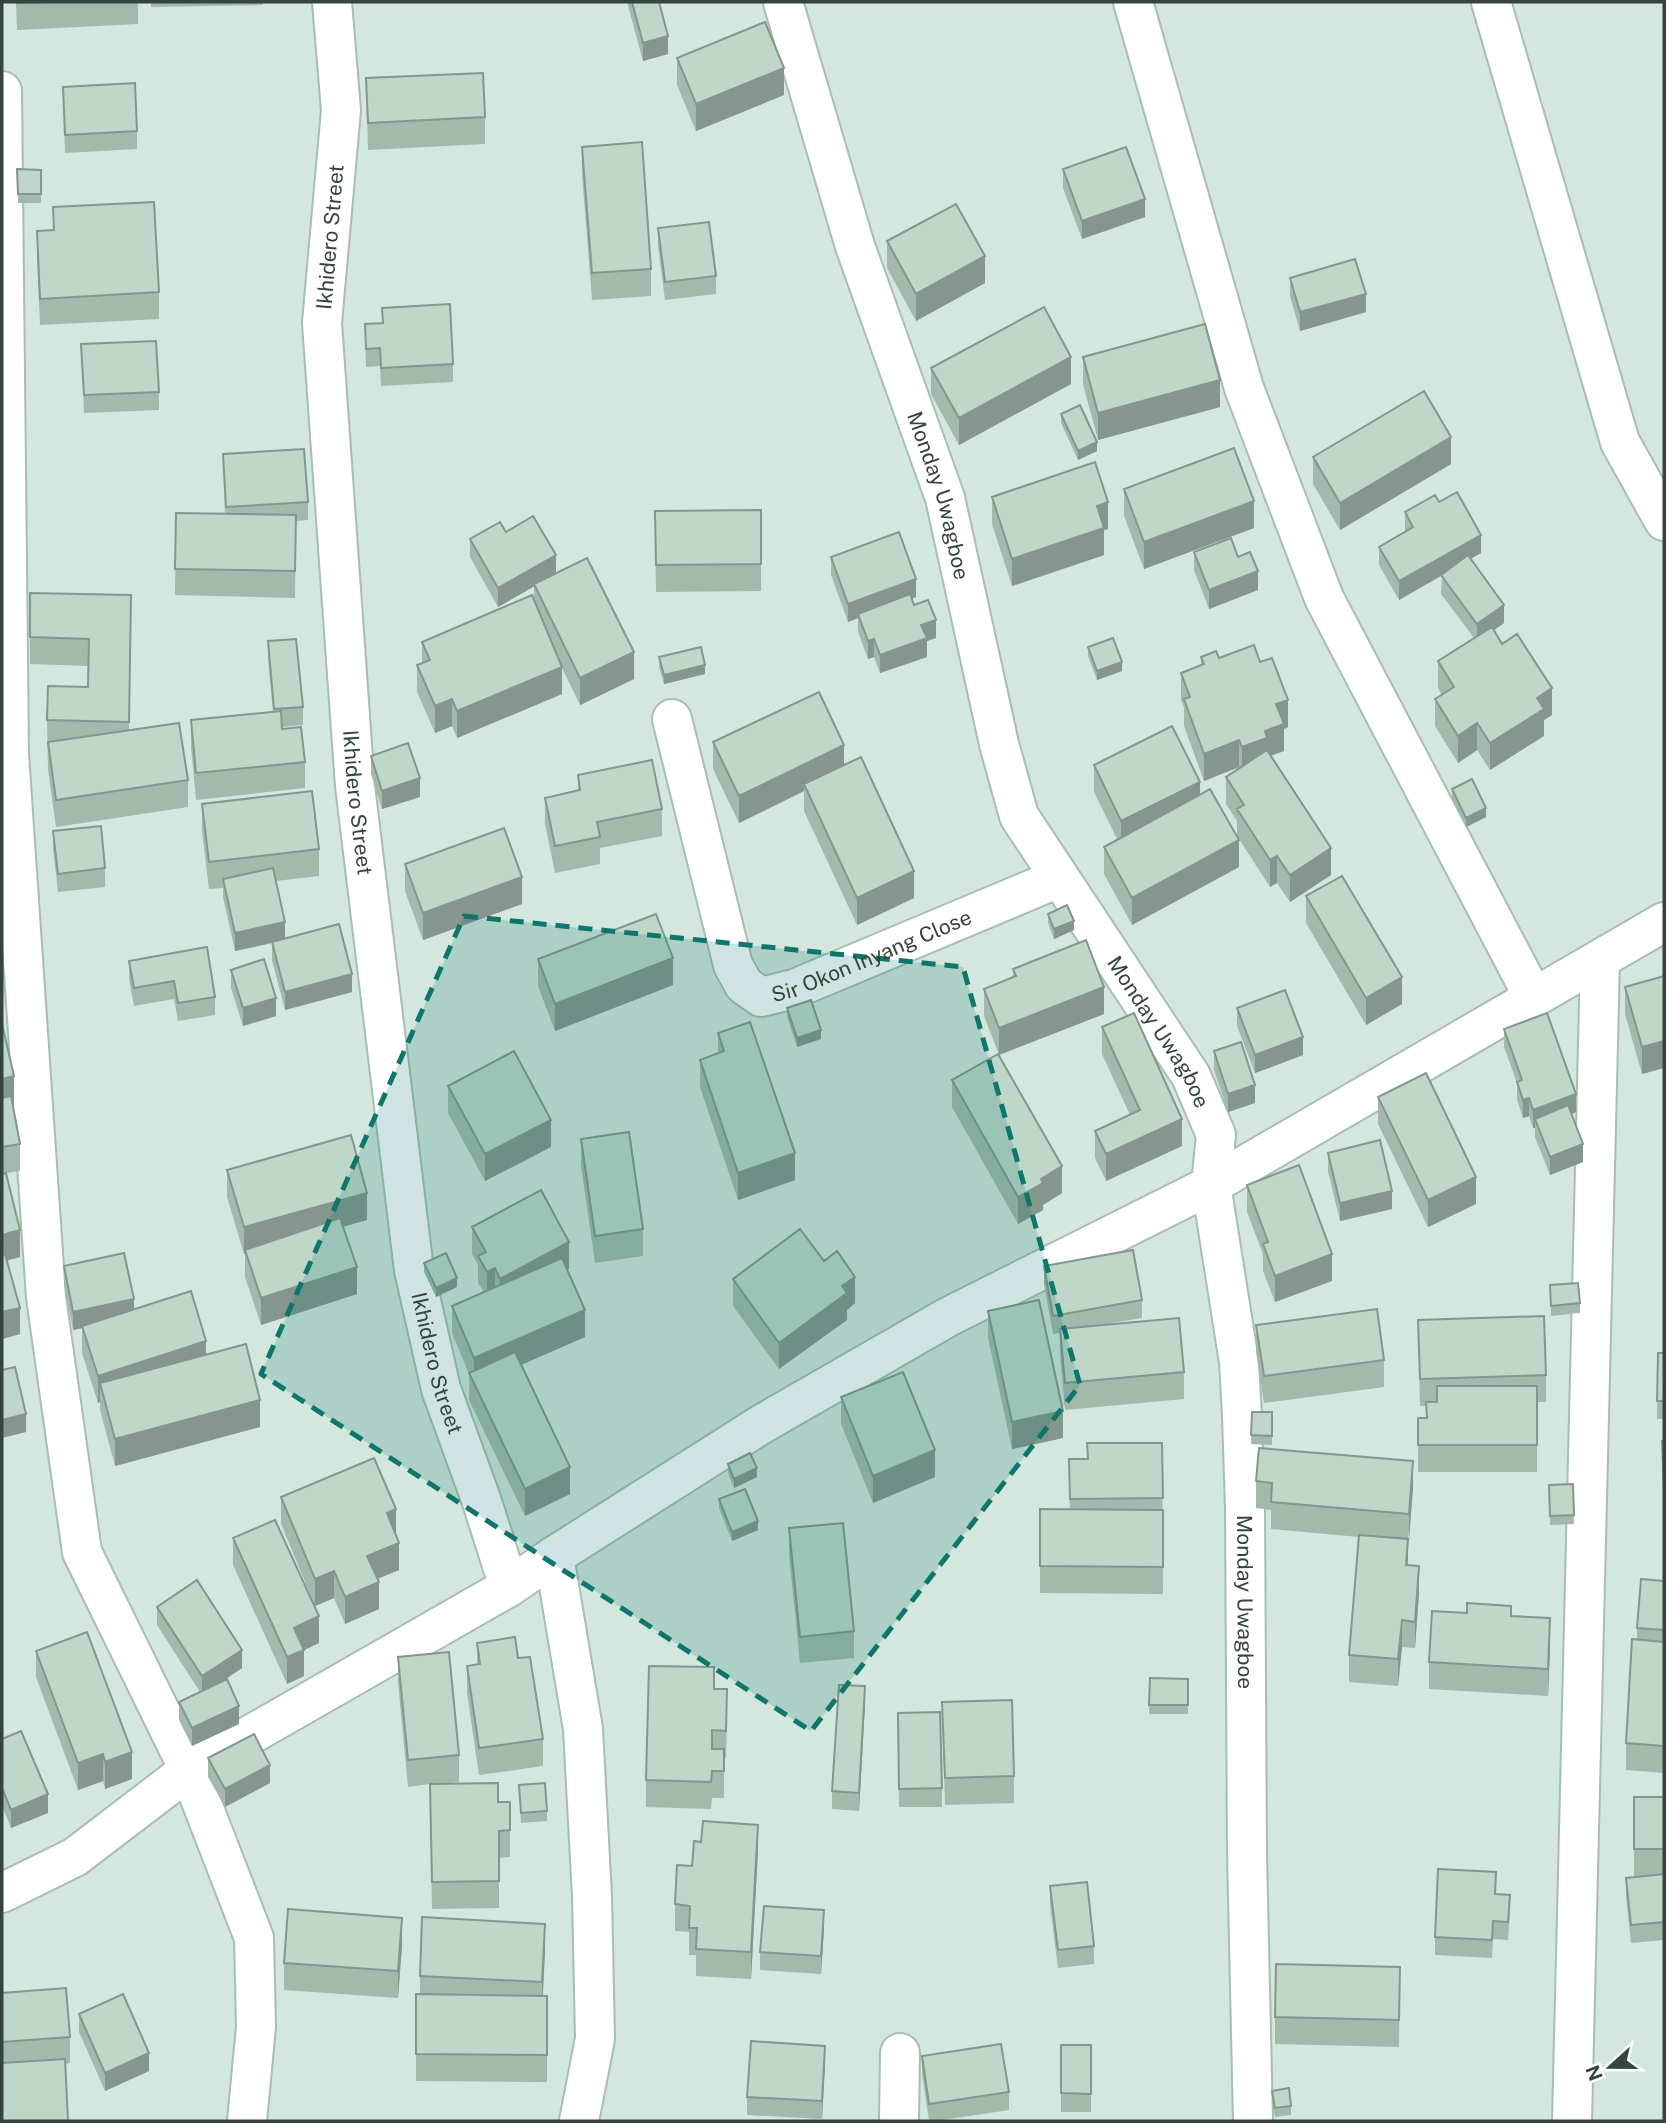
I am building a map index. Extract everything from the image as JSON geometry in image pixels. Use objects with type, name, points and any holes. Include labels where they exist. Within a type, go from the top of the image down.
[{"type":"street","name":"Ikhidero Street","points":[[332,2],[341,110],[322,323],[355,786],[414,1270],[441,1389],[509,1587]]},
{"type":"street","name":"Monday Uwagboe","points":[[783,2],[855,246],[945,498],[999,744],[1019,816],[1191,1076],[1216,1135],[1211,1185],[1238,1362],[1242,1416],[1253,2121]]},
{"type":"street","points":[[1133,2],[1244,388],[1324,598],[1534,998]]},
{"type":"street","points":[[1490,2],[1620,442],[1664,522]]},
{"type":"street","points":[[2,91],[9,754],[46,1297],[82,1552],[190,1770],[254,1938],[256,2027],[247,2121]]},
{"type":"street","name":"Sir Okon Inyang Close","points":[[673,719],[733,965],[744,985],[761,997],[794,989],[1059,878]]},
{"type":"street","points":[[2,1893],[75,1857],[190,1770],[509,1587],[762,1424],[948,1317],[1211,1185],[1664,922]]},
{"type":"street","points":[[1572,2121],[1600,960]]},
{"type":"street","points":[[554,1556],[583,1730],[592,1896],[595,2039],[579,2121]]},
{"type":"street","points":[[900,2053],[900,2121]]},
{"type":"highlighted area","points":[[464,916],[963,967],[1080,1385],[811,1731],[261,1374]]},
{"type":"shaded area","points":[[2,2],[1664,2],[1664,2121],[2,2121]]},
{"type":"building","points":[[632,2],[659,2],[668,36],[643,43]]},
{"type":"building","points":[[765,22],[784,68],[696,104],[677,58]]},
{"type":"building","points":[[483,73],[485,117],[368,123],[366,78]]},
{"type":"building","points":[[135,83],[137,131],[65,135],[63,87]]},
{"type":"building","points":[[642,142],[651,269],[592,273],[582,147]]},
{"type":"building","points":[[1126,147],[1145,199],[1082,221],[1063,169]]},
{"type":"building","points":[[17,169],[41,170],[41,194],[18,194]]},
{"type":"building","points":[[154,202],[159,292],[40,299],[37,231],[54,230],[53,207]]},
{"type":"building","points":[[956,204],[985,256],[916,294],[887,241]]},
{"type":"building","points":[[709,222],[716,276],[665,282],[658,228]]},
{"type":"building","points":[[1355,259],[1366,294],[1300,312],[1290,278]]},
{"type":"building","points":[[450,304],[453,364],[381,368],[380,348],[366,349],[365,324],[383,323],[382,308]]},
{"type":"building","points":[[1044,307],[1071,357],[959,418],[931,368]]},
{"type":"building","points":[[1205,324],[1220,380],[1098,413],[1083,357]]},
{"type":"building","points":[[156,341],[159,392],[84,395],[81,344]]},
{"type":"building","points":[[1424,391],[1451,437],[1340,503],[1313,457]]},
{"type":"building","points":[[1080,405],[1097,442],[1078,451],[1061,414]]},
{"type":"building","points":[[1234,448],[1254,501],[1144,542],[1124,489]]},
{"type":"building","points":[[304,449],[308,502],[226,507],[223,454]]},
{"type":"building","points":[[1095,462],[1108,502],[1097,506],[1104,528],[1012,559],[992,497]]},
{"type":"building","points":[[1457,492],[1481,535],[1399,581],[1379,547],[1413,527],[1405,512],[1435,495],[1439,502]]},
{"type":"building","points":[[761,510],[761,564],[656,565],[655,511]]},
{"type":"building","points":[[176,513],[296,515],[295,571],[175,569]]},
{"type":"building","points":[[533,516],[556,555],[498,588],[470,539],[500,522],[506,532]]},
{"type":"building","points":[[899,532],[916,579],[848,604],[831,557]]},
{"type":"building","points":[[1231,538],[1238,557],[1250,552],[1258,571],[1209,590],[1194,552]]},
{"type":"building","points":[[1468,555],[1504,605],[1477,624],[1441,575]]},
{"type":"building","points":[[587,558],[634,652],[580,678],[534,584]]},
{"type":"building","points":[[30,593],[131,595],[129,722],[47,720],[48,686],[88,687],[89,639],[30,637]]},
{"type":"building","points":[[910,594],[914,605],[928,600],[936,620],[921,625],[927,638],[880,655],[874,639],[868,641],[858,614]]},
{"type":"building","points":[[532,595],[562,667],[457,711],[452,699],[435,706],[417,665],[430,660],[422,642]]},
{"type":"building","points":[[1492,627],[1502,644],[1517,634],[1552,688],[1537,698],[1544,709],[1490,743],[1477,723],[1458,736],[1435,699],[1454,687],[1438,661]]},
{"type":"building","points":[[1113,638],[1122,662],[1097,671],[1088,647]]},
{"type":"building","points":[[296,639],[303,707],[274,709],[268,641]]},
{"type":"building","points":[[1254,645],[1260,662],[1272,658],[1288,700],[1276,704],[1284,724],[1265,731],[1267,738],[1242,747],[1239,740],[1204,754],[1184,699],[1190,697],[1181,673],[1204,664],[1201,657],[1216,651],[1219,658]]},
{"type":"building","points":[[701,647],[705,665],[664,675],[659,657]]},
{"type":"building","points":[[819,692],[844,745],[739,796],[713,742]]},
{"type":"building","points":[[281,711],[282,729],[301,727],[305,762],[196,773],[191,720]]},
{"type":"building","points":[[179,723],[188,780],[56,800],[48,742]]},
{"type":"building","points":[[1172,726],[1200,782],[1121,821],[1094,765]]},
{"type":"building","points":[[408,743],[420,778],[382,791],[371,756]]},
{"type":"building","points":[[1267,750],[1331,848],[1290,875],[1277,856],[1270,860],[1237,809],[1244,805],[1226,777]]},
{"type":"building","points":[[861,757],[914,871],[857,898],[804,784]]},
{"type":"building","points":[[652,760],[662,809],[597,822],[600,837],[555,846],[545,798],[580,790],[578,775]]},
{"type":"building","points":[[1472,779],[1486,808],[1466,818],[1452,789]]},
{"type":"building","points":[[1210,789],[1239,840],[1132,898],[1104,847]]},
{"type":"building","points":[[312,791],[319,849],[209,862],[202,804]]},
{"type":"building","points":[[101,826],[105,868],[58,874],[53,831]]},
{"type":"building","points":[[504,828],[522,877],[423,913],[405,864]]},
{"type":"building","points":[[273,868],[285,922],[235,933],[223,879]]},
{"type":"building","points":[[1342,876],[1402,977],[1366,998],[1306,896]]},
{"type":"building","points":[[1067,905],[1074,921],[1054,929],[1048,914]]},
{"type":"building","points":[[656,914],[673,958],[555,1004],[538,959]]},
{"type":"building","points":[[339,924],[352,974],[285,992],[272,942]]},
{"type":"building","points":[[1086,940],[1104,987],[999,1028],[984,989],[1016,976],[1013,969]]},
{"type":"building","points":[[207,947],[215,997],[178,1003],[174,981],[134,988],[129,961]]},
{"type":"building","points":[[264,959],[276,998],[243,1008],[231,970]]},
{"type":"building","points":[[1664,976],[1664,1041],[1642,1047],[1625,987]]},
{"type":"building","points":[[1285,990],[1303,1037],[1255,1055],[1237,1008]]},
{"type":"building","points":[[811,1000],[821,1030],[797,1038],[787,1008]]},
{"type":"building","points":[[1134,1013],[1182,1119],[1106,1154],[1095,1131],[1140,1110],[1102,1027]]},
{"type":"building","points":[[1547,1013],[1576,1094],[1533,1110],[1529,1098],[1523,1100],[1517,1082],[1522,1080],[1504,1029]]},
{"type":"building","points":[[750,1022],[795,1153],[738,1173],[700,1060],[724,1051],[718,1033]]},
{"type":"building","points":[[2,1024],[14,1076],[2,1079]]},
{"type":"building","points":[[1241,1042],[1255,1085],[1228,1094],[1214,1051]]},
{"type":"building","points":[[514,1051],[551,1120],[485,1154],[448,1086]]},
{"type":"building","points":[[998,1054],[1062,1166],[1041,1179],[1043,1183],[1018,1197],[952,1080]]},
{"type":"building","points":[[1426,1073],[1476,1177],[1428,1200],[1378,1097]]},
{"type":"building","points":[[11,1096],[20,1144],[2,1147],[2,1098]]},
{"type":"building","points":[[1568,1105],[1583,1144],[1550,1157],[1535,1119]]},
{"type":"building","points":[[629,1132],[643,1229],[595,1236],[581,1139]]},
{"type":"building","points":[[351,1135],[367,1193],[244,1227],[227,1170]]},
{"type":"building","points":[[1380,1140],[1392,1191],[1340,1203],[1328,1153]]},
{"type":"building","points":[[1299,1165],[1332,1254],[1275,1276],[1263,1244],[1268,1242],[1247,1185]]},
{"type":"building","points":[[6,1173],[20,1230],[2,1235],[2,1174]]},
{"type":"building","points":[[541,1190],[569,1242],[500,1279],[495,1268],[487,1272],[478,1256],[486,1252],[472,1227]]},
{"type":"building","points":[[340,1218],[357,1267],[261,1298],[245,1250]]},
{"type":"building","points":[[800,1229],[824,1261],[837,1251],[855,1277],[842,1286],[847,1293],[779,1343],[733,1279]]},
{"type":"building","points":[[1133,1250],[1142,1300],[1053,1316],[1044,1266]]},
{"type":"building","points":[[124,1253],[134,1299],[73,1312],[64,1266]]},
{"type":"building","points":[[446,1253],[457,1278],[436,1288],[424,1263]]},
{"type":"building","points":[[5,1254],[20,1308],[2,1312],[2,1255]]},
{"type":"building","points":[[562,1258],[585,1310],[474,1358],[452,1306]]},
{"type":"building","points":[[1578,1283],[1580,1303],[1551,1306],[1550,1285]]},
{"type":"building","points":[[191,1291],[206,1341],[98,1376],[82,1326]]},
{"type":"building","points":[[1039,1300],[1063,1411],[1012,1422],[988,1311]]},
{"type":"building","points":[[1377,1309],[1384,1360],[1264,1376],[1256,1325]]},
{"type":"building","points":[[1544,1316],[1546,1375],[1420,1379],[1418,1320]]},
{"type":"building","points":[[1179,1318],[1184,1372],[1065,1383],[1060,1329]]},
{"type":"building","points":[[246,1344],[260,1400],[115,1439],[100,1383]]},
{"type":"building","points":[[515,1352],[570,1467],[525,1489],[469,1373]]},
{"type":"building","points":[[1658,1353],[1664,1353],[1664,1401],[1657,1401]]},
{"type":"building","points":[[15,1367],[26,1414],[2,1420],[2,1370]]},
{"type":"building","points":[[903,1372],[935,1450],[873,1476],[841,1397]]},
{"type":"building","points":[[1437,1386],[1537,1386],[1537,1445],[1418,1445],[1418,1418],[1427,1418],[1426,1402],[1437,1402]]},
{"type":"building","points":[[1252,1412],[1272,1412],[1272,1436],[1251,1435]]},
{"type":"building","points":[[1662,1441],[1664,1441],[1664,1490]]},
{"type":"building","points":[[1087,1443],[1162,1443],[1163,1498],[1070,1499],[1069,1459],[1088,1459]]},
{"type":"building","points":[[1259,1448],[1413,1461],[1409,1514],[1271,1502],[1272,1483],[1256,1481]]},
{"type":"building","points":[[750,1453],[757,1468],[734,1479],[728,1464]]},
{"type":"building","points":[[374,1458],[396,1509],[387,1513],[399,1543],[367,1556],[379,1582],[345,1597],[334,1571],[315,1579],[281,1497]]},
{"type":"building","points":[[1573,1484],[1574,1515],[1550,1516],[1549,1485]]},
{"type":"building","points":[[745,1489],[758,1521],[732,1532],[719,1499]]},
{"type":"building","points":[[1040,1509],[1163,1510],[1163,1567],[1040,1566]]},
{"type":"building","points":[[275,1520],[319,1616],[294,1628],[304,1650],[287,1657],[233,1538]]},
{"type":"building","points":[[843,1523],[854,1631],[800,1637],[789,1528]]},
{"type":"building","points":[[1359,1535],[1408,1539],[1406,1565],[1419,1566],[1415,1622],[1402,1620],[1398,1659],[1349,1655]]},
{"type":"building","points":[[1641,1579],[1664,1581],[1664,1630],[1637,1628]]},
{"type":"building","points":[[197,1580],[242,1650],[202,1676],[157,1607]]},
{"type":"building","points":[[1467,1603],[1511,1606],[1511,1616],[1550,1618],[1548,1669],[1429,1662],[1432,1611],[1467,1613]]},
{"type":"building","points":[[87,1632],[132,1752],[105,1762],[103,1754],[78,1763],[36,1651]]},
{"type":"building","points":[[515,1637],[518,1658],[530,1657],[543,1739],[479,1748],[467,1666],[480,1664],[477,1643]]},
{"type":"building","points":[[1632,1639],[1664,1642],[1664,1746],[1626,1743]]},
{"type":"building","points":[[449,1652],[459,1755],[408,1760],[398,1657]]},
{"type":"building","points":[[649,1666],[714,1667],[714,1689],[727,1689],[726,1731],[712,1730],[712,1749],[724,1749],[724,1771],[712,1771],[711,1782],[646,1780]]},
{"type":"building","points":[[1150,1678],[1188,1679],[1188,1705],[1149,1705]]},
{"type":"building","points":[[227,1679],[239,1706],[192,1728],[179,1702]]},
{"type":"building","points":[[839,1685],[865,1686],[859,1793],[832,1791]]},
{"type":"building","points":[[1012,1700],[1014,1776],[945,1778],[942,1702]]},
{"type":"building","points":[[940,1712],[942,1788],[899,1789],[898,1713]]},
{"type":"building","points":[[21,1731],[48,1794],[11,1810],[2,1788],[2,1739]]},
{"type":"building","points":[[254,1734],[270,1765],[225,1789],[208,1758]]},
{"type":"building","points":[[498,1783],[498,1802],[510,1802],[510,1830],[499,1831],[499,1881],[432,1882],[430,1784]]},
{"type":"building","points":[[545,1783],[547,1811],[521,1813],[519,1785]]},
{"type":"building","points":[[1634,1797],[1664,1797],[1664,1849],[1634,1849]]},
{"type":"building","points":[[703,1821],[758,1825],[751,1952],[696,1949],[697,1928],[689,1928],[690,1906],[675,1904],[677,1865],[692,1866],[694,1841],[701,1842]]},
{"type":"building","points":[[1438,1869],[1496,1872],[1495,1894],[1510,1895],[1508,1922],[1493,1921],[1492,1940],[1435,1937]]},
{"type":"building","points":[[1664,1874],[1664,1922],[1631,1925],[1626,1878]]},
{"type":"building","points":[[1087,1882],[1094,1946],[1058,1950],[1050,1886]]},
{"type":"building","points":[[764,1906],[824,1910],[821,1956],[760,1952]]},
{"type":"building","points":[[288,1909],[402,1918],[398,1971],[284,1963]]},
{"type":"building","points":[[422,1917],[545,1924],[542,1982],[420,1976]]},
{"type":"building","points":[[1276,1964],[1400,1967],[1399,2020],[1275,2017]]},
{"type":"building","points":[[66,1988],[70,2037],[2,2042],[2,1993]]},
{"type":"building","points":[[123,1994],[149,2053],[105,2073],[79,2014]]},
{"type":"building","points":[[416,1994],[547,1996],[547,2055],[416,2054]]},
{"type":"building","points":[[751,2041],[825,2046],[822,2101],[747,2097]]},
{"type":"building","points":[[1001,2044],[1009,2092],[929,2104],[922,2056]]},
{"type":"building","points":[[1061,2045],[1091,2045],[1091,2094],[1061,2093]]},
{"type":"building","points":[[65,2059],[68,2121],[2,2121],[2,2063]]},
{"type":"building","points":[[1289,2088],[1291,2106],[1275,2108],[1272,2091]]}]
